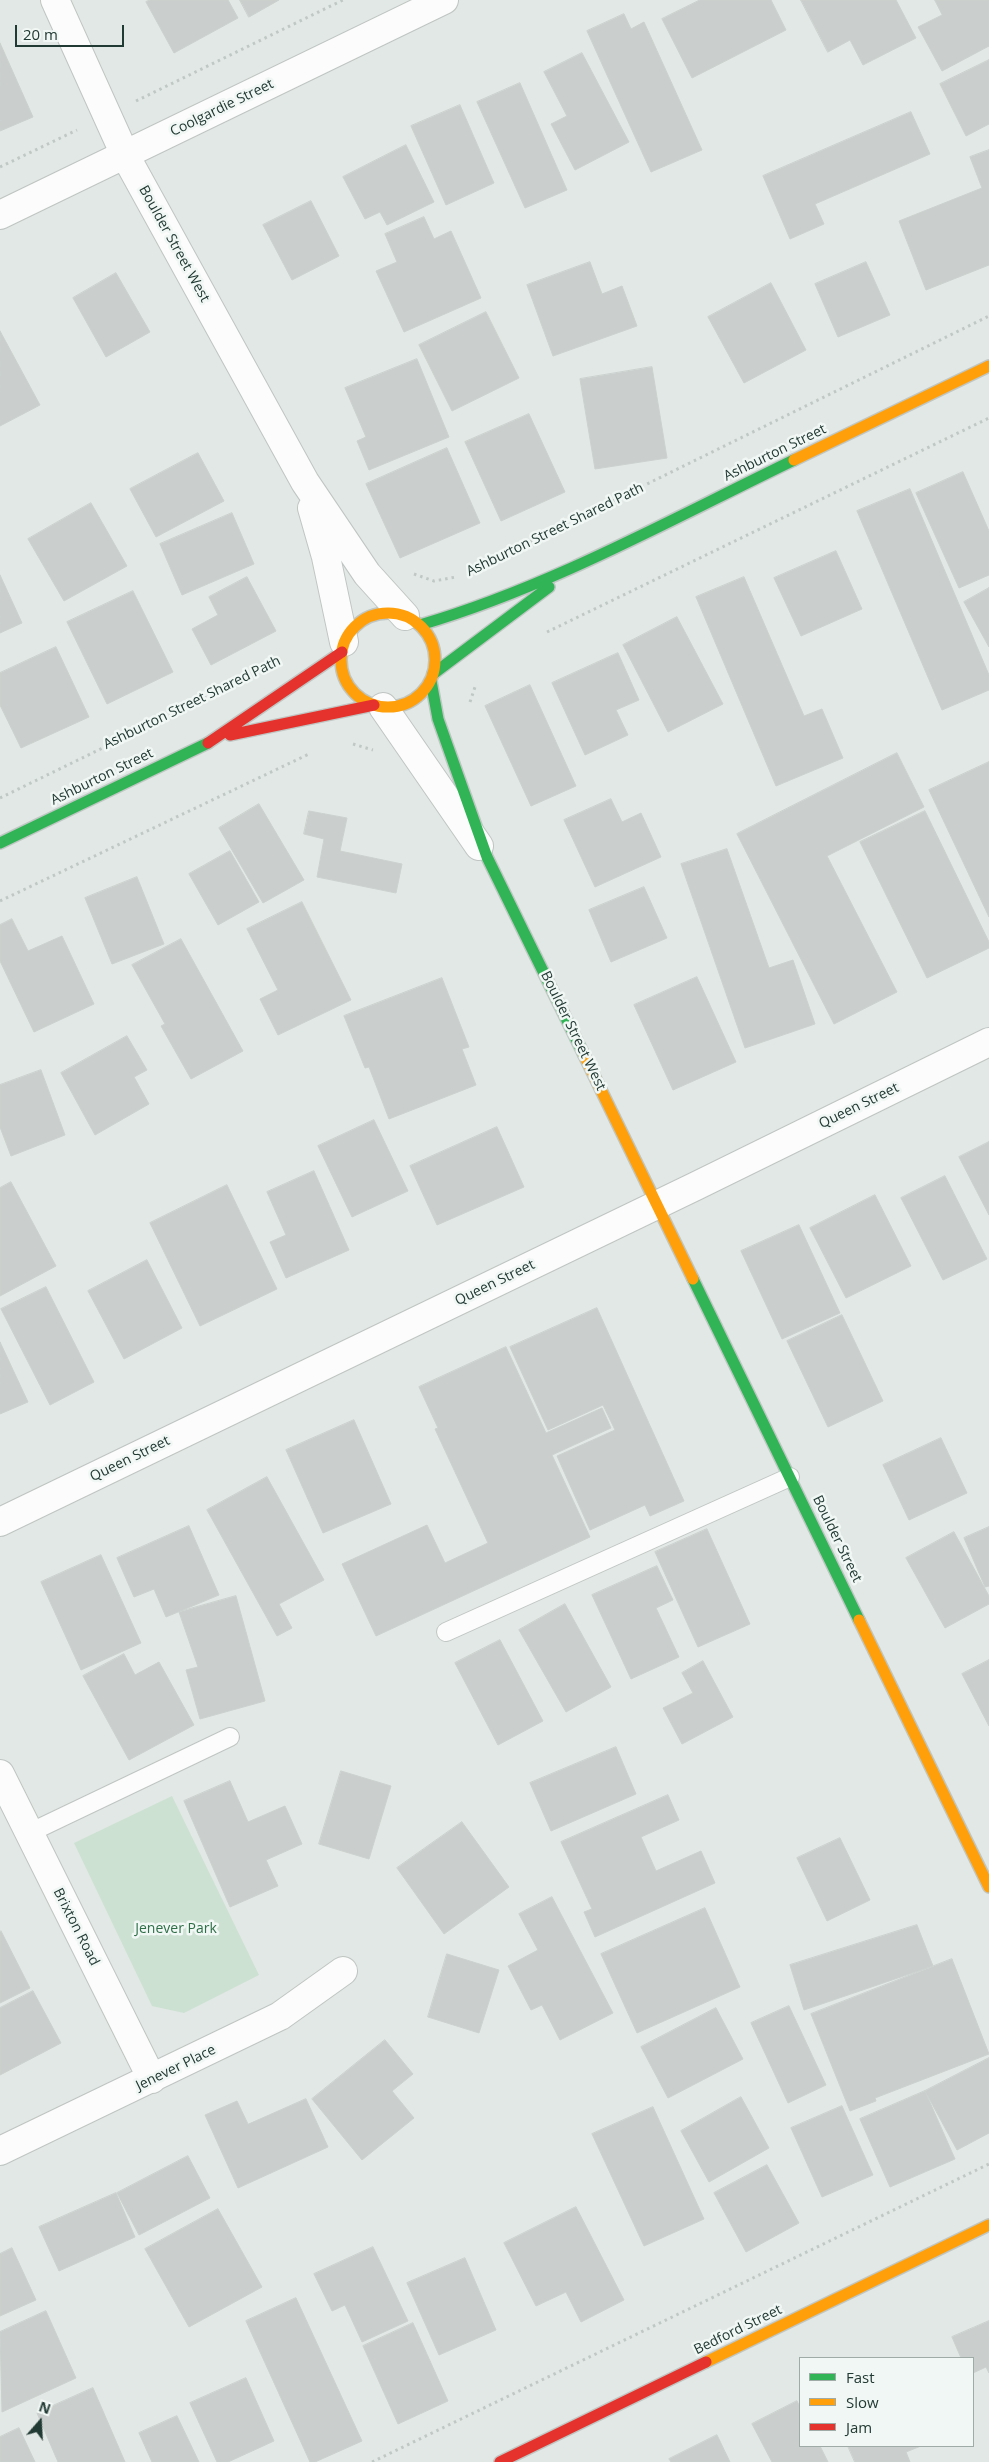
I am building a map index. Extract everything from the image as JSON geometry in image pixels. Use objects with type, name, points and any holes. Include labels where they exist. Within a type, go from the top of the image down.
[{"type":"street","name":"Boulder Street West","points":[[55,0],[125,155],[305,482],[367,574],[413,621]]},
{"type":"street","name":"Coolgardie Street","points":[[0,216],[444,0]]},
{"type":"street","name":"Ashburton Street","points":[[413,621],[451,616],[574,567],[989,366]]},
{"type":"street","name":"Boulder Street West","points":[[305,482],[326,557],[343,647]]},
{"type":"street","name":"Ashburton Street","points":[[432,677],[574,567]]},
{"type":"street","points":[[381,613],[413,621],[428,635],[434,648],[435,661],[432,677],[416,698],[406,704],[379,706],[362,699],[352,690],[341,666],[343,647],[359,623],[369,617],[381,613]]},
{"type":"street","name":"Ashburton Street","points":[[0,843],[217,738],[343,647]]},
{"type":"street","name":"Boulder Street West","points":[[432,677],[438,719],[487,857],[658,1205]]},
{"type":"street","name":"Boulder Street West","points":[[379,706],[487,857]]},
{"type":"street","name":"Ashburton Street","points":[[217,738],[379,706]]},
{"type":"street","name":"Queen Street","points":[[0,1522],[658,1205],[989,1042]]},
{"type":"street","name":"Boulder Street","points":[[658,1205],[989,1887]]},
{"type":"street","name":"Brixton Road","points":[[0,1774],[152,2080]]},
{"type":"street","name":"Jenever Place","points":[[0,2151],[152,2080],[280,2016],[343,1970]]},
{"type":"street","name":"Bedford Street","points":[[500,2462],[989,2225]]},
{"type":"lane","points":[[446,1632],[790,1477]]},
{"type":"lane","points":[[30,1833],[230,1737]]},
{"type":"path","points":[[0,167],[343,0]]},
{"type":"path","name":"Ashburton Street Shared Path","points":[[470,572],[989,316]]},
{"type":"path","name":"Ashburton Street Shared Path","points":[[410,573],[434,581],[461,576]]},
{"type":"path","name":"Ashburton Street Shared Path","points":[[0,798],[240,681]]},
{"type":"path","points":[[372,2462],[989,2164]]},
{"type":"green space","name":"Jenever Park","points":[[172,1796],[259,1975],[184,2013],[152,2006],[74,1843]]},
{"type":"building","points":[[150,0],[228,0],[238,18],[174,53],[146,2]]},
{"type":"building","points":[[240,0],[279,0],[249,17]]},
{"type":"building","points":[[700,0],[771,0],[786,30],[692,78],[662,19]]},
{"type":"building","points":[[801,0],[896,0],[916,38],[863,65],[850,40],[828,52]]},
{"type":"building","points":[[935,0],[989,0],[989,46],[942,71],[918,27],[942,15]]},
{"type":"building","points":[[624,14],[631,29],[644,22],[702,150],[651,172],[587,31]]},
{"type":"building","points":[[0,43],[33,117],[0,131]]},
{"type":"building","points":[[582,53],[629,142],[575,170],[551,124],[567,116],[544,72]]},
{"type":"building","points":[[989,60],[989,124],[966,136],[940,84]]},
{"type":"building","points":[[520,83],[567,190],[525,208],[477,102]]},
{"type":"building","points":[[460,105],[494,183],[446,205],[411,126]]},
{"type":"building","points":[[911,112],[930,154],[815,204],[824,224],[790,239],[763,176]]},
{"type":"building","points":[[406,145],[434,202],[387,225],[380,212],[365,219],[343,177]]},
{"type":"building","points":[[989,150],[989,265],[926,290],[899,221],[982,188],[970,157]]},
{"type":"building","points":[[311,201],[339,256],[292,280],[263,225]]},
{"type":"building","points":[[424,217],[434,239],[451,231],[481,298],[404,332],[376,271],[397,262],[385,234]]},
{"type":"building","points":[[590,262],[602,294],[622,286],[637,326],[553,356],[527,285]]},
{"type":"building","points":[[866,262],[890,315],[838,337],[815,284]]},
{"type":"building","points":[[116,273],[150,332],[106,357],[73,298]]},
{"type":"building","points":[[771,283],[806,350],[744,383],[708,317]]},
{"type":"building","points":[[486,312],[519,378],[452,411],[419,345]]},
{"type":"building","points":[[0,331],[40,405],[0,426]]},
{"type":"building","points":[[417,359],[449,437],[369,470],[357,441],[366,437],[345,388]]},
{"type":"building","points":[[652,367],[667,458],[595,469],[580,379]]},
{"type":"building","points":[[529,414],[565,492],[501,521],[465,442]]},
{"type":"building","points":[[447,448],[480,523],[400,558],[366,484]]},
{"type":"building","points":[[198,453],[224,501],[156,537],[130,489]]},
{"type":"building","points":[[963,472],[989,531],[989,575],[959,588],[916,493]]},
{"type":"building","points":[[910,489],[989,675],[989,690],[942,710],[857,511]]},
{"type":"building","points":[[91,503],[127,566],[64,601],[28,539]]},
{"type":"building","points":[[232,513],[254,564],[182,595],[160,544]]},
{"type":"building","points":[[836,551],[862,609],[801,636],[774,578]]},
{"type":"building","points":[[0,575],[22,623],[0,633]]},
{"type":"building","points":[[247,577],[276,631],[211,665],[192,629],[218,615],[209,597]]},
{"type":"building","points":[[744,577],[804,716],[822,709],[843,758],[776,786],[696,597]]},
{"type":"building","points":[[989,588],[989,647],[964,602]]},
{"type":"building","points":[[133,591],[173,672],[107,704],[67,622]]},
{"type":"building","points":[[677,617],[723,704],[668,732],[623,645]]},
{"type":"building","points":[[56,647],[89,717],[21,748],[0,705],[0,673]]},
{"type":"building","points":[[618,653],[639,700],[616,710],[628,735],[585,755],[552,683]]},
{"type":"building","points":[[530,685],[576,786],[531,806],[485,706]]},
{"type":"building","points":[[897,753],[924,807],[827,856],[897,992],[834,1024],[737,834]]},
{"type":"building","points":[[989,762],[989,917],[929,790]]},
{"type":"building","points":[[611,799],[622,822],[641,813],[661,857],[595,887],[564,820]]},
{"type":"building","points":[[259,804],[304,880],[263,903],[219,828]]},
{"type":"building","points":[[309,811],[347,818],[340,851],[402,864],[396,893],[317,877],[324,839],[304,834]]},
{"type":"building","points":[[925,811],[989,942],[989,948],[927,978],[860,842]]},
{"type":"building","points":[[727,849],[769,968],[793,960],[815,1024],[745,1048],[681,864]]},
{"type":"building","points":[[230,851],[259,902],[218,925],[189,874]]},
{"type":"building","points":[[137,877],[164,944],[112,964],[85,898]]},
{"type":"building","points":[[644,887],[667,938],[611,962],[589,910]]},
{"type":"building","points":[[302,902],[351,1000],[278,1035],[260,999],[278,990],[247,929]]},
{"type":"building","points":[[12,919],[28,951],[62,936],[94,1004],[34,1032],[0,961],[0,925]]},
{"type":"building","points":[[181,939],[243,1051],[191,1079],[161,1026],[165,1024],[132,965]]},
{"type":"building","points":[[697,977],[736,1062],[673,1090],[634,1005]]},
{"type":"building","points":[[442,978],[469,1047],[462,1049],[476,1085],[389,1119],[369,1067],[365,1068],[344,1016]]},
{"type":"building","points":[[127,1036],[147,1070],[134,1077],[149,1104],[95,1135],[61,1073]]},
{"type":"building","points":[[41,1070],[65,1135],[11,1156],[0,1127],[0,1085]]},
{"type":"building","points":[[374,1120],[408,1191],[352,1217],[318,1146]]},
{"type":"building","points":[[497,1127],[524,1187],[437,1225],[410,1166]]},
{"type":"building","points":[[989,1142],[989,1215],[959,1157]]},
{"type":"building","points":[[314,1171],[349,1250],[286,1278],[270,1242],[286,1235],[267,1192]]},
{"type":"building","points":[[945,1176],[987,1259],[943,1280],[901,1198]]},
{"type":"building","points":[[11,1182],[56,1266],[0,1296],[0,1188]]},
{"type":"building","points":[[227,1185],[277,1289],[200,1326],[150,1223]]},
{"type":"building","points":[[875,1195],[911,1266],[846,1298],[810,1228]]},
{"type":"building","points":[[799,1225],[840,1313],[782,1339],[741,1251]]},
{"type":"building","points":[[147,1260],[182,1328],[124,1359],[88,1291]]},
{"type":"building","points":[[46,1287],[94,1382],[50,1405],[1,1309]]},
{"type":"building","points":[[597,1308],[684,1501],[650,1516],[645,1505],[590,1530],[557,1456],[615,1430],[603,1405],[548,1430],[510,1347]]},
{"type":"building","points":[[842,1315],[883,1401],[828,1427],[787,1341]]},
{"type":"building","points":[[0,1342],[28,1402],[0,1414]]},
{"type":"building","points":[[506,1347],[546,1433],[602,1408],[611,1428],[552,1455],[590,1537],[376,1636],[342,1564],[427,1525],[445,1563],[488,1543],[435,1429],[438,1428],[419,1387]]},
{"type":"building","points":[[354,1420],[391,1504],[323,1533],[286,1450]]},
{"type":"building","points":[[941,1438],[967,1493],[909,1520],[883,1465]]},
{"type":"building","points":[[267,1477],[324,1580],[279,1604],[292,1628],[277,1636],[207,1510]]},
{"type":"building","points":[[189,1526],[219,1595],[166,1617],[154,1589],[134,1597],[117,1558]]},
{"type":"building","points":[[989,1527],[989,1586],[985,1587],[964,1538]]},
{"type":"building","points":[[707,1529],[750,1624],[698,1647],[655,1552]]},
{"type":"building","points":[[954,1532],[989,1596],[989,1604],[945,1628],[906,1558]]},
{"type":"building","points":[[101,1555],[141,1643],[81,1670],[41,1582]]},
{"type":"building","points":[[657,1566],[673,1600],[656,1608],[679,1657],[631,1679],[592,1595]]},
{"type":"building","points":[[236,1596],[265,1701],[200,1719],[186,1670],[198,1667],[179,1612]]},
{"type":"building","points":[[565,1604],[611,1687],[566,1712],[519,1630]]},
{"type":"building","points":[[500,1640],[543,1721],[498,1745],[455,1663]]},
{"type":"building","points":[[124,1654],[135,1675],[159,1662],[194,1725],[129,1760],[83,1676]]},
{"type":"building","points":[[989,1660],[989,1726],[962,1674]]},
{"type":"building","points":[[703,1661],[733,1717],[682,1744],[663,1708],[693,1693],[682,1673]]},
{"type":"building","points":[[616,1747],[636,1794],[551,1831],[530,1783]]},
{"type":"building","points":[[341,1771],[391,1786],[369,1859],[319,1844]]},
{"type":"building","points":[[230,1781],[248,1822],[285,1806],[302,1844],[266,1860],[278,1886],[230,1907],[184,1801]]},
{"type":"building","points":[[668,1795],[679,1820],[641,1837],[656,1871],[701,1851],[715,1883],[595,1937],[584,1912],[592,1909],[561,1842]]},
{"type":"building","points":[[462,1822],[509,1887],[444,1934],[397,1868]]},
{"type":"building","points":[[840,1838],[870,1900],[827,1921],[797,1858]]},
{"type":"building","points":[[552,1897],[613,2013],[560,2040],[542,2005],[531,2010],[508,1966],[538,1950],[519,1914]]},
{"type":"building","points":[[705,1908],[740,1987],[637,2033],[601,1954]]},
{"type":"building","points":[[917,1925],[933,1966],[804,2010],[790,1965]]},
{"type":"building","points":[[0,1932],[30,1988],[0,2003]]},
{"type":"building","points":[[447,1954],[499,1970],[479,2033],[428,2017]]},
{"type":"building","points":[[952,1959],[989,2054],[875,2098],[876,2101],[850,2111],[811,2014]]},
{"type":"building","points":[[33,1991],[61,2043],[0,2075],[0,2008]]},
{"type":"building","points":[[789,2006],[826,2085],[788,2103],[751,2023]]},
{"type":"building","points":[[716,2008],[743,2059],[668,2098],[641,2047]]},
{"type":"building","points":[[385,2040],[413,2074],[392,2091],[414,2118],[362,2160],[312,2099]]},
{"type":"building","points":[[989,2058],[989,2133],[957,2150],[925,2091]]},
{"type":"building","points":[[925,2091],[955,2159],[890,2187],[860,2119]]},
{"type":"building","points":[[741,2097],[769,2148],[709,2182],[681,2131]]},
{"type":"building","points":[[306,2099],[328,2147],[238,2188],[205,2115],[237,2101],[248,2124]]},
{"type":"building","points":[[842,2106],[873,2175],[822,2197],[791,2128]]},
{"type":"building","points":[[653,2107],[704,2219],[644,2246],[592,2134]]},
{"type":"building","points":[[188,2156],[210,2198],[139,2235],[117,2193]]},
{"type":"building","points":[[767,2165],[799,2223],[746,2252],[714,2193]]},
{"type":"building","points":[[116,2193],[135,2237],[59,2271],[39,2227]]},
{"type":"building","points":[[576,2207],[624,2300],[581,2322],[566,2292],[536,2306],[504,2243]]},
{"type":"building","points":[[218,2209],[262,2287],[189,2327],[145,2249]]},
{"type":"building","points":[[373,2247],[408,2321],[362,2342],[345,2305],[332,2311],[314,2274]]},
{"type":"building","points":[[12,2248],[36,2300],[0,2316],[0,2254]]},
{"type":"building","points":[[465,2258],[496,2330],[439,2355],[407,2283]]},
{"type":"building","points":[[296,2298],[362,2441],[315,2462],[310,2462],[246,2321]]},
{"type":"building","points":[[46,2311],[76,2378],[2,2412],[0,2332]]},
{"type":"building","points":[[989,2321],[989,2373],[986,2367],[974,2373],[974,2357],[961,2357],[952,2337]]},
{"type":"building","points":[[413,2323],[448,2401],[398,2424],[363,2346]]},
{"type":"building","points":[[246,2378],[274,2441],[228,2462],[217,2462],[190,2403]]},
{"type":"building","points":[[93,2388],[125,2462],[58,2462],[37,2413]]},
{"type":"building","points":[[797,2401],[799,2405],[799,2447],[820,2447],[828,2462],[772,2462],[752,2424]]},
{"type":"building","points":[[177,2416],[199,2462],[152,2462],[139,2433]]},
{"type":"building","points":[[19,2428],[35,2462],[0,2462],[0,2437]]},
{"type":"building","points":[[717,2435],[730,2462],[671,2462],[669,2459]]},
{"type":"building","points":[[848,2447],[918,2447],[906,2452],[910,2462],[855,2462]]},
{"type":"traffic: fast","points":[[420,625],[468,609],[563,572],[794,460]]},
{"type":"traffic: fast","points":[[433,674],[549,587]]},
{"type":"traffic: fast","points":[[431,681],[438,719],[487,857],[584,1055]]},
{"type":"traffic: fast","points":[[0,843],[208,743]]},
{"type":"traffic: fast","points":[[693,1279],[859,1620]]},
{"type":"traffic: slow","points":[[794,460],[989,366]]},
{"type":"traffic: slow","points":[[388,613],[406,617],[421,627],[431,642],[435,660],[431,678],[421,693],[406,703],[388,707],[370,703],[355,693],[345,678],[341,660],[345,642],[355,627],[370,617],[388,613]]},
{"type":"traffic: slow","points":[[584,1055],[693,1279]]},
{"type":"traffic: slow","points":[[859,1620],[989,1887]]},
{"type":"traffic: slow","points":[[706,2362],[989,2225]]},
{"type":"traffic: jam","points":[[208,743],[342,652]]},
{"type":"traffic: jam","points":[[230,735],[374,705]]},
{"type":"traffic: jam","points":[[500,2462],[706,2362]]}]
